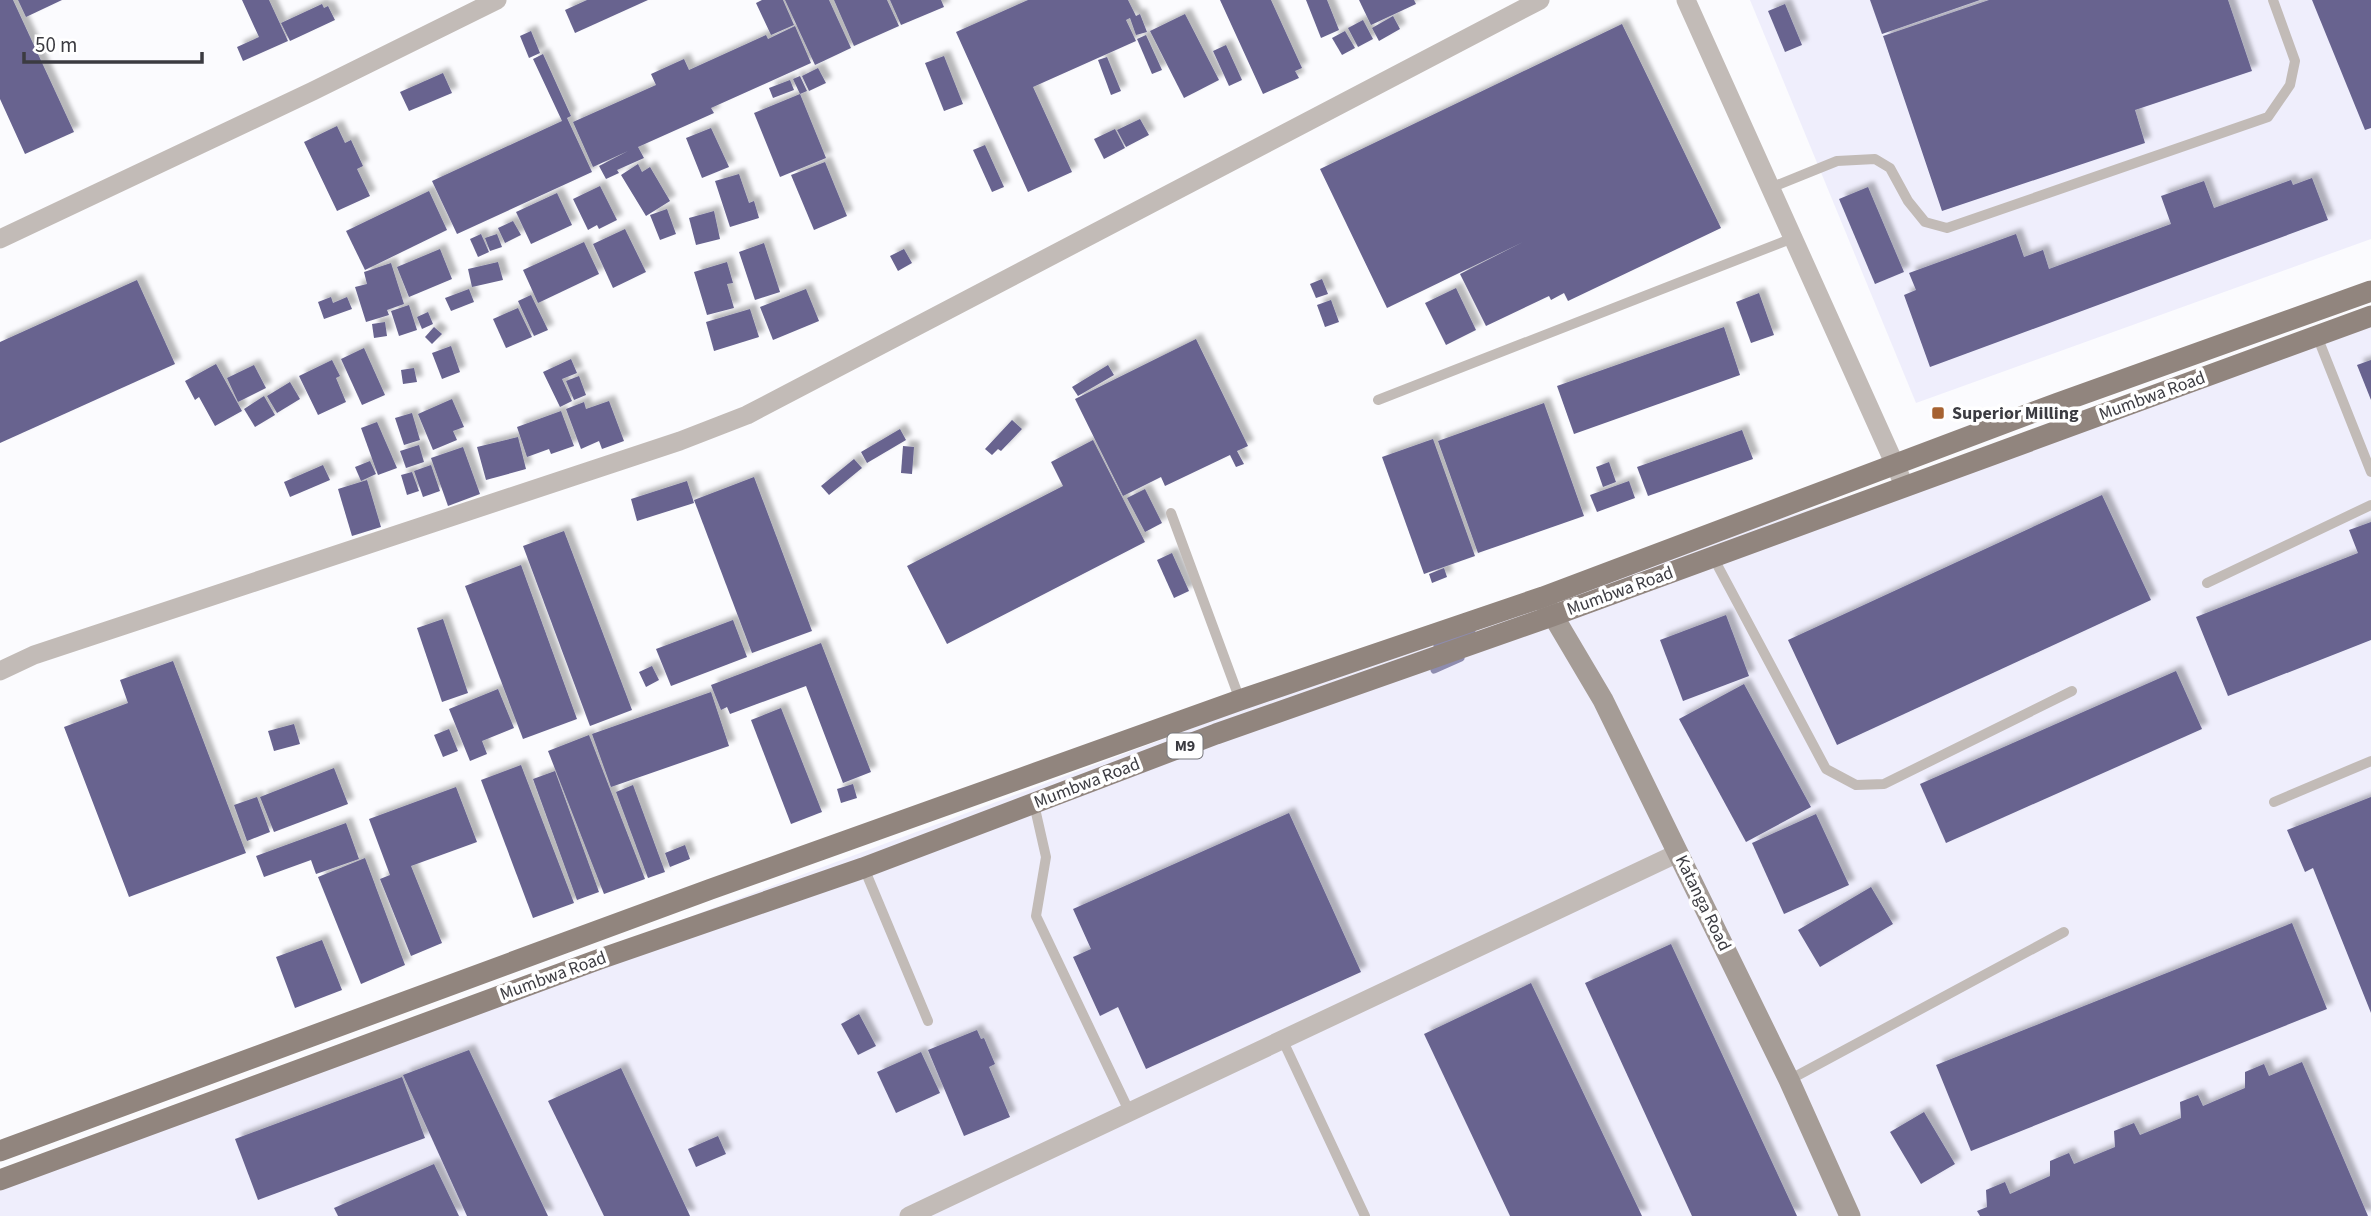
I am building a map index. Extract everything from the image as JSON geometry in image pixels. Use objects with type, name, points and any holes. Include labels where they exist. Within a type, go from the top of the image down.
[{"type":"main road","name":"Mumbwa Road","points":[[0,1180],[600,959],[863,868],[1034,804],[1548,606],[1896,464],[2371,291]]},
{"type":"main road","name":"Mumbwa Road","points":[[0,1151],[711,889],[1240,700],[1713,557],[2371,316]]},
{"type":"street","points":[[0,239],[313,91],[497,0]]},
{"type":"street","points":[[0,671],[34,655],[680,441],[747,415],[1539,0]]},
{"type":"street","points":[[1686,0],[1905,487]]},
{"type":"street","name":"Katanga Road","points":[[1548,606],[1603,700],[1789,1080],[1850,1216]]},
{"type":"street","points":[[909,1216],[1678,853]]},
{"type":"lane","points":[[1770,188],[1836,161],[1875,159],[1890,168],[1908,201],[1925,222],[1947,228],[2268,117],[2290,85],[2295,61],[2273,0]]},
{"type":"lane","points":[[1378,400],[1793,238]]},
{"type":"lane","points":[[2317,336],[2371,472]]},
{"type":"lane","points":[[2207,583],[2371,505]]},
{"type":"lane","points":[[1171,513],[1240,700]]},
{"type":"lane","points":[[1713,557],[1826,769],[1856,785],[1884,784],[2072,691]]},
{"type":"lane","points":[[2274,802],[2371,761]]},
{"type":"lane","points":[[1034,804],[1046,857],[1036,916],[1130,1113]]},
{"type":"lane","points":[[863,868],[928,1021]]},
{"type":"lane","points":[[1789,1080],[2064,932]]},
{"type":"lane","points":[[1283,1041],[1365,1216]]},
{"type":"shaded area","points":[[1750,0],[2371,0],[2371,239],[1916,403]]},
{"type":"shaded area","points":[[2371,325],[2371,1216],[0,1216],[0,1176],[1539,598]]},
{"type":"building","points":[[0,0],[13,0],[74,132],[25,154],[0,99]]},
{"type":"building","points":[[18,0],[62,0],[26,17]]},
{"type":"building","points":[[242,0],[269,0],[288,41],[243,61],[237,47],[259,37]]},
{"type":"building","points":[[587,0],[648,0],[575,33],[565,10]]},
{"type":"building","points":[[762,0],[783,0],[794,25],[771,35],[756,3]]},
{"type":"building","points":[[785,0],[829,0],[851,48],[815,65]]},
{"type":"building","points":[[834,0],[887,0],[899,26],[854,46]]},
{"type":"building","points":[[890,0],[941,0],[944,7],[901,25]]},
{"type":"building","points":[[1028,0],[1128,0],[1136,16],[1140,14],[1147,32],[1136,35],[1130,18],[1126,20],[1136,41],[1033,87],[1072,172],[1028,192],[956,32]]},
{"type":"building","points":[[1220,0],[1271,0],[1302,68],[1295,71],[1299,78],[1263,94]]},
{"type":"building","points":[[1306,0],[1327,0],[1339,30],[1321,38]]},
{"type":"building","points":[[1359,0],[1414,0],[1416,4],[1371,25]]},
{"type":"building","points":[[1870,0],[1980,0],[1882,34]]},
{"type":"building","points":[[1989,0],[2228,0],[2252,71],[2135,110],[2145,143],[1942,211],[1883,36]]},
{"type":"building","points":[[2312,0],[2371,0],[2371,128],[2365,130]]},
{"type":"building","points":[[322,4],[324,8],[328,6],[335,20],[290,41],[281,23]]},
{"type":"building","points":[[1785,4],[1802,45],[1785,52],[1768,11]]},
{"type":"building","points":[[1185,14],[1219,80],[1184,98],[1150,31]]},
{"type":"building","points":[[1393,16],[1400,29],[1379,41],[1372,28]]},
{"type":"building","points":[[1363,20],[1373,39],[1358,47],[1348,28]]},
{"type":"building","points":[[1622,24],[1721,228],[1568,301],[1564,293],[1551,300],[1549,296],[1486,326],[1460,274],[1523,242],[1387,308],[1320,169]]},
{"type":"building","points":[[795,26],[811,63],[711,108],[714,113],[638,147],[644,158],[617,170],[619,173],[606,179],[599,166],[628,151],[593,167],[573,122],[656,85],[651,74],[684,59],[689,70],[766,35],[768,39]]},
{"type":"building","points":[[531,31],[540,53],[529,58],[520,36]]},
{"type":"building","points":[[1345,31],[1355,48],[1342,55],[1332,38]]},
{"type":"building","points":[[1146,35],[1162,70],[1152,74],[1137,39]]},
{"type":"building","points":[[1226,45],[1242,80],[1229,86],[1213,51]]},
{"type":"building","points":[[543,54],[571,116],[567,118],[592,172],[457,234],[432,181],[562,121],[533,59]]},
{"type":"building","points":[[944,56],[963,104],[944,111],[925,63]]},
{"type":"building","points":[[1107,57],[1121,91],[1111,95],[1098,60]]},
{"type":"building","points":[[818,68],[826,83],[809,91],[802,76]]},
{"type":"building","points":[[443,73],[452,93],[409,111],[400,92]]},
{"type":"building","points":[[800,76],[807,91],[800,94],[793,79]]},
{"type":"building","points":[[790,80],[794,90],[773,98],[769,88]]},
{"type":"building","points":[[800,94],[826,158],[780,177],[754,113]]},
{"type":"building","points":[[1140,119],[1149,135],[1126,147],[1117,130]]},
{"type":"building","points":[[337,126],[345,143],[351,140],[363,166],[357,169],[370,196],[337,211],[304,142]]},
{"type":"building","points":[[711,128],[729,167],[702,178],[686,138]]},
{"type":"building","points":[[1115,129],[1125,148],[1104,159],[1094,139]]},
{"type":"building","points":[[985,145],[1004,187],[992,192],[973,150]]},
{"type":"building","points":[[825,162],[847,216],[814,230],[791,175]]},
{"type":"building","points":[[638,164],[642,172],[650,167],[670,201],[646,216],[621,175]]},
{"type":"building","points":[[739,174],[749,203],[754,201],[759,218],[730,227],[715,181]]},
{"type":"building","points":[[2312,178],[2328,220],[1930,367],[1904,295],[1916,290],[1909,273],[2016,234],[2024,257],[2043,250],[2049,269],[2171,224],[2161,196],[2204,181],[2214,208],[2291,180],[2293,185]]},
{"type":"building","points":[[600,186],[617,220],[599,229],[597,225],[588,230],[573,199]]},
{"type":"building","points":[[1868,187],[1904,272],[1875,284],[1839,199]]},
{"type":"building","points":[[429,191],[447,230],[365,270],[346,231]]},
{"type":"building","points":[[557,193],[572,225],[531,244],[516,212]]},
{"type":"building","points":[[667,209],[676,234],[660,240],[650,215]]},
{"type":"building","points":[[714,211],[720,239],[696,245],[689,218]]},
{"type":"building","points":[[513,221],[521,235],[505,243],[498,228]]},
{"type":"building","points":[[625,229],[646,272],[613,288],[593,244]]},
{"type":"building","points":[[481,234],[489,252],[478,257],[470,239]]},
{"type":"building","points":[[497,234],[502,247],[490,251],[485,238]]},
{"type":"building","points":[[584,242],[599,274],[538,303],[523,270]]},
{"type":"building","points":[[764,243],[780,292],[755,300],[739,252]]},
{"type":"building","points":[[440,249],[452,279],[409,297],[397,267]]},
{"type":"building","points":[[904,249],[912,263],[898,271],[890,256]]},
{"type":"building","points":[[498,262],[503,280],[472,287],[468,269]]},
{"type":"building","points":[[727,262],[733,283],[727,284],[734,308],[707,315],[694,272]]},
{"type":"building","points":[[391,263],[404,304],[387,310],[389,315],[366,322],[355,287],[367,284],[364,272]]},
{"type":"building","points":[[1322,279],[1328,294],[1316,298],[1310,284]]},
{"type":"building","points":[[137,280],[175,364],[0,443],[0,342]]},
{"type":"building","points":[[1456,288],[1476,330],[1446,345],[1425,303]]},
{"type":"building","points":[[469,289],[474,302],[451,311],[445,298]]},
{"type":"building","points":[[806,289],[819,321],[773,340],[760,307]]},
{"type":"building","points":[[1759,293],[1774,335],[1751,343],[1736,302]]},
{"type":"building","points":[[531,295],[548,330],[534,336],[518,301]]},
{"type":"building","points":[[331,297],[333,303],[347,297],[352,309],[324,319],[318,302]]},
{"type":"building","points":[[1331,300],[1339,322],[1325,327],[1317,305]]},
{"type":"building","points":[[409,305],[417,330],[399,336],[391,311]]},
{"type":"building","points":[[518,308],[532,337],[506,348],[493,319]]},
{"type":"building","points":[[750,309],[759,337],[714,351],[706,322]]},
{"type":"building","points":[[428,312],[433,324],[422,329],[417,317]]},
{"type":"building","points":[[385,322],[387,336],[374,338],[372,324]]},
{"type":"building","points":[[434,327],[442,334],[432,344],[425,337]]},
{"type":"building","points":[[1724,327],[1740,375],[1574,434],[1557,386]]},
{"type":"building","points":[[1196,339],[1248,446],[1237,451],[1244,464],[1236,467],[1230,455],[1165,486],[1161,477],[1123,496],[1075,399]]},
{"type":"building","points":[[451,346],[460,372],[442,379],[432,353]]},
{"type":"building","points":[[364,348],[385,395],[362,405],[341,359]]},
{"type":"building","points":[[571,359],[577,373],[562,379],[572,401],[560,407],[543,372]]},
{"type":"building","points":[[332,360],[340,376],[336,378],[346,402],[318,415],[299,376]]},
{"type":"building","points":[[2371,360],[2371,400],[2357,365]]},
{"type":"building","points":[[216,364],[242,411],[215,426],[199,397],[195,400],[185,381]]},
{"type":"building","points":[[254,365],[266,388],[238,402],[227,378]]},
{"type":"building","points":[[1108,365],[1114,375],[1078,396],[1072,387]]},
{"type":"building","points":[[414,368],[417,382],[403,384],[401,370]]},
{"type":"building","points":[[579,376],[586,395],[574,400],[566,381]]},
{"type":"building","points":[[290,382],[300,399],[277,413],[267,396]]},
{"type":"building","points":[[264,396],[275,415],[255,427],[244,409]]},
{"type":"building","points":[[452,399],[464,427],[453,431],[457,440],[433,450],[418,414]]},
{"type":"building","points":[[609,401],[624,441],[602,449],[599,441],[581,449],[566,409],[584,402],[586,409]]},
{"type":"building","points":[[1544,403],[1584,516],[1478,553],[1438,441]]},
{"type":"building","points":[[561,411],[574,446],[551,454],[549,449],[527,457],[517,427]]},
{"type":"building","points":[[412,413],[420,440],[404,445],[395,418]]},
{"type":"building","points":[[1012,420],[1022,429],[1001,451],[998,449],[992,455],[985,449]]},
{"type":"building","points":[[377,422],[397,468],[378,475],[361,428]]},
{"type":"building","points":[[900,429],[906,440],[867,463],[861,452]]},
{"type":"building","points":[[1742,430],[1753,459],[1648,496],[1637,467]]},
{"type":"building","points":[[518,437],[526,469],[486,480],[477,447]]},
{"type":"building","points":[[1433,439],[1475,556],[1424,574],[1382,457]]},
{"type":"building","points":[[1093,440],[1145,542],[947,644],[907,566],[1063,486],[1051,462]]},
{"type":"building","points":[[419,445],[424,462],[406,468],[400,451]]},
{"type":"building","points":[[903,446],[914,447],[912,474],[901,473]]},
{"type":"building","points":[[463,447],[480,494],[448,506],[431,458]]},
{"type":"building","points":[[854,459],[862,468],[829,495],[821,486]]},
{"type":"building","points":[[370,461],[376,474],[361,481],[355,467]]},
{"type":"building","points":[[1609,462],[1616,482],[1603,487],[1596,467]]},
{"type":"building","points":[[323,465],[330,480],[290,497],[284,482]]},
{"type":"building","points":[[431,465],[440,491],[423,497],[414,471]]},
{"type":"building","points":[[412,472],[419,491],[407,495],[401,475]]},
{"type":"building","points":[[754,477],[812,631],[752,653],[694,500]]},
{"type":"building","points":[[367,480],[381,527],[352,536],[338,489]]},
{"type":"building","points":[[687,481],[694,503],[637,521],[631,499]]},
{"type":"building","points":[[1629,481],[1635,498],[1597,512],[1590,495]]},
{"type":"building","points":[[1145,489],[1162,523],[1145,532],[1127,498]]},
{"type":"building","points":[[2102,495],[2151,600],[1837,745],[1788,640]]},
{"type":"building","points":[[2371,522],[2371,640],[2228,696],[2196,617],[2358,553],[2349,530]]},
{"type":"building","points":[[564,531],[632,710],[590,726],[523,546]]},
{"type":"building","points":[[1172,553],[1189,591],[1174,598],[1157,560]]},
{"type":"building","points":[[521,565],[577,719],[523,739],[465,586]]},
{"type":"building","points":[[1444,568],[1447,577],[1432,583],[1429,574]]},
{"type":"building","points":[[1726,615],[1749,676],[1683,701],[1660,640]]},
{"type":"building","points":[[443,619],[468,693],[442,702],[417,628]]},
{"type":"building","points":[[733,620],[747,657],[671,686],[656,649]]},
{"type":"building","points":[[821,643],[871,772],[843,783],[806,686],[730,714],[727,707],[721,710],[711,685]]},
{"type":"building","points":[[173,661],[246,853],[129,897],[64,727],[128,703],[120,680]]},
{"type":"building","points":[[652,666],[659,680],[646,687],[639,672]]},
{"type":"building","points":[[2176,671],[2202,729],[1946,843],[1920,784]]},
{"type":"building","points":[[1744,684],[1811,807],[1746,842],[1679,719]]},
{"type":"building","points":[[498,689],[514,728],[482,741],[487,754],[470,761],[449,709]]},
{"type":"building","points":[[711,692],[729,746],[611,787],[592,734]]},
{"type":"building","points":[[781,708],[822,812],[791,824],[751,720]]},
{"type":"building","points":[[294,724],[300,744],[274,751],[268,731]]},
{"type":"building","points":[[449,729],[458,751],[443,757],[434,735]]},
{"type":"building","points":[[589,735],[645,879],[604,894],[548,751]]},
{"type":"building","points":[[521,765],[574,903],[533,918],[481,780]]},
{"type":"building","points":[[334,768],[348,804],[274,832],[260,797]]},
{"type":"building","points":[[555,771],[599,892],[577,900],[533,779]]},
{"type":"building","points":[[853,784],[857,798],[841,803],[837,789]]},
{"type":"building","points":[[633,785],[665,872],[648,878],[616,792]]},
{"type":"building","points":[[456,787],[477,842],[411,866],[442,943],[411,956],[380,879],[390,875],[369,819]]},
{"type":"building","points":[[257,797],[270,832],[247,841],[234,805]]},
{"type":"building","points":[[2371,797],[2371,1013],[2313,868],[2305,872],[2287,830]]},
{"type":"building","points":[[1289,813],[1361,972],[1146,1069],[1118,1007],[1100,1016],[1073,957],[1091,949],[1073,909]]},
{"type":"building","points":[[1816,814],[1849,885],[1784,914],[1752,843]]},
{"type":"building","points":[[346,823],[359,859],[316,874],[311,860],[264,877],[256,856]]},
{"type":"building","points":[[685,845],[690,859],[670,867],[665,853]]},
{"type":"building","points":[[365,858],[405,965],[361,984],[318,877]]},
{"type":"building","points":[[1871,887],[1893,924],[1820,967],[1798,930]]},
{"type":"building","points":[[2292,923],[2327,1009],[1971,1151],[1936,1065]]},
{"type":"building","points":[[322,940],[342,990],[295,1008],[276,957]]},
{"type":"building","points":[[1671,944],[1797,1216],[1692,1216],[1585,983]]},
{"type":"building","points":[[1531,983],[1642,1216],[1510,1216],[1424,1034]]},
{"type":"building","points":[[859,1014],[876,1046],[858,1055],[841,1024]]},
{"type":"building","points":[[977,1030],[981,1039],[984,1038],[995,1064],[989,1067],[1010,1117],[964,1136],[928,1050]]},
{"type":"building","points":[[469,1050],[548,1216],[467,1216],[403,1075]]},
{"type":"building","points":[[921,1052],[940,1093],[896,1113],[877,1072]]},
{"type":"building","points":[[2302,1062],[2368,1216],[1980,1216],[1977,1211],[1987,1207],[1986,1190],[2005,1182],[2010,1194],[2050,1176],[2050,1161],[2069,1153],[2074,1164],[2115,1147],[2114,1131],[2134,1123],[2140,1135],[2181,1118],[2180,1102],[2198,1095],[2203,1106],[2245,1088],[2245,1072],[2264,1064],[2269,1076]]},
{"type":"building","points":[[621,1068],[690,1216],[604,1216],[548,1101]]},
{"type":"building","points":[[402,1077],[425,1138],[258,1200],[235,1139]]},
{"type":"building","points":[[1924,1112],[1955,1164],[1921,1184],[1890,1132]]},
{"type":"building","points":[[718,1136],[726,1154],[696,1167],[688,1149]]},
{"type":"building","points":[[434,1164],[459,1216],[338,1216],[334,1208]]},
{"type":"waterway","points":[[1437,646],[1472,632]]},
{"type":"waterway","points":[[1434,670],[1461,658]]},
{"type":"place","name":"Superior Milling","points":[[1938,413]]}]
